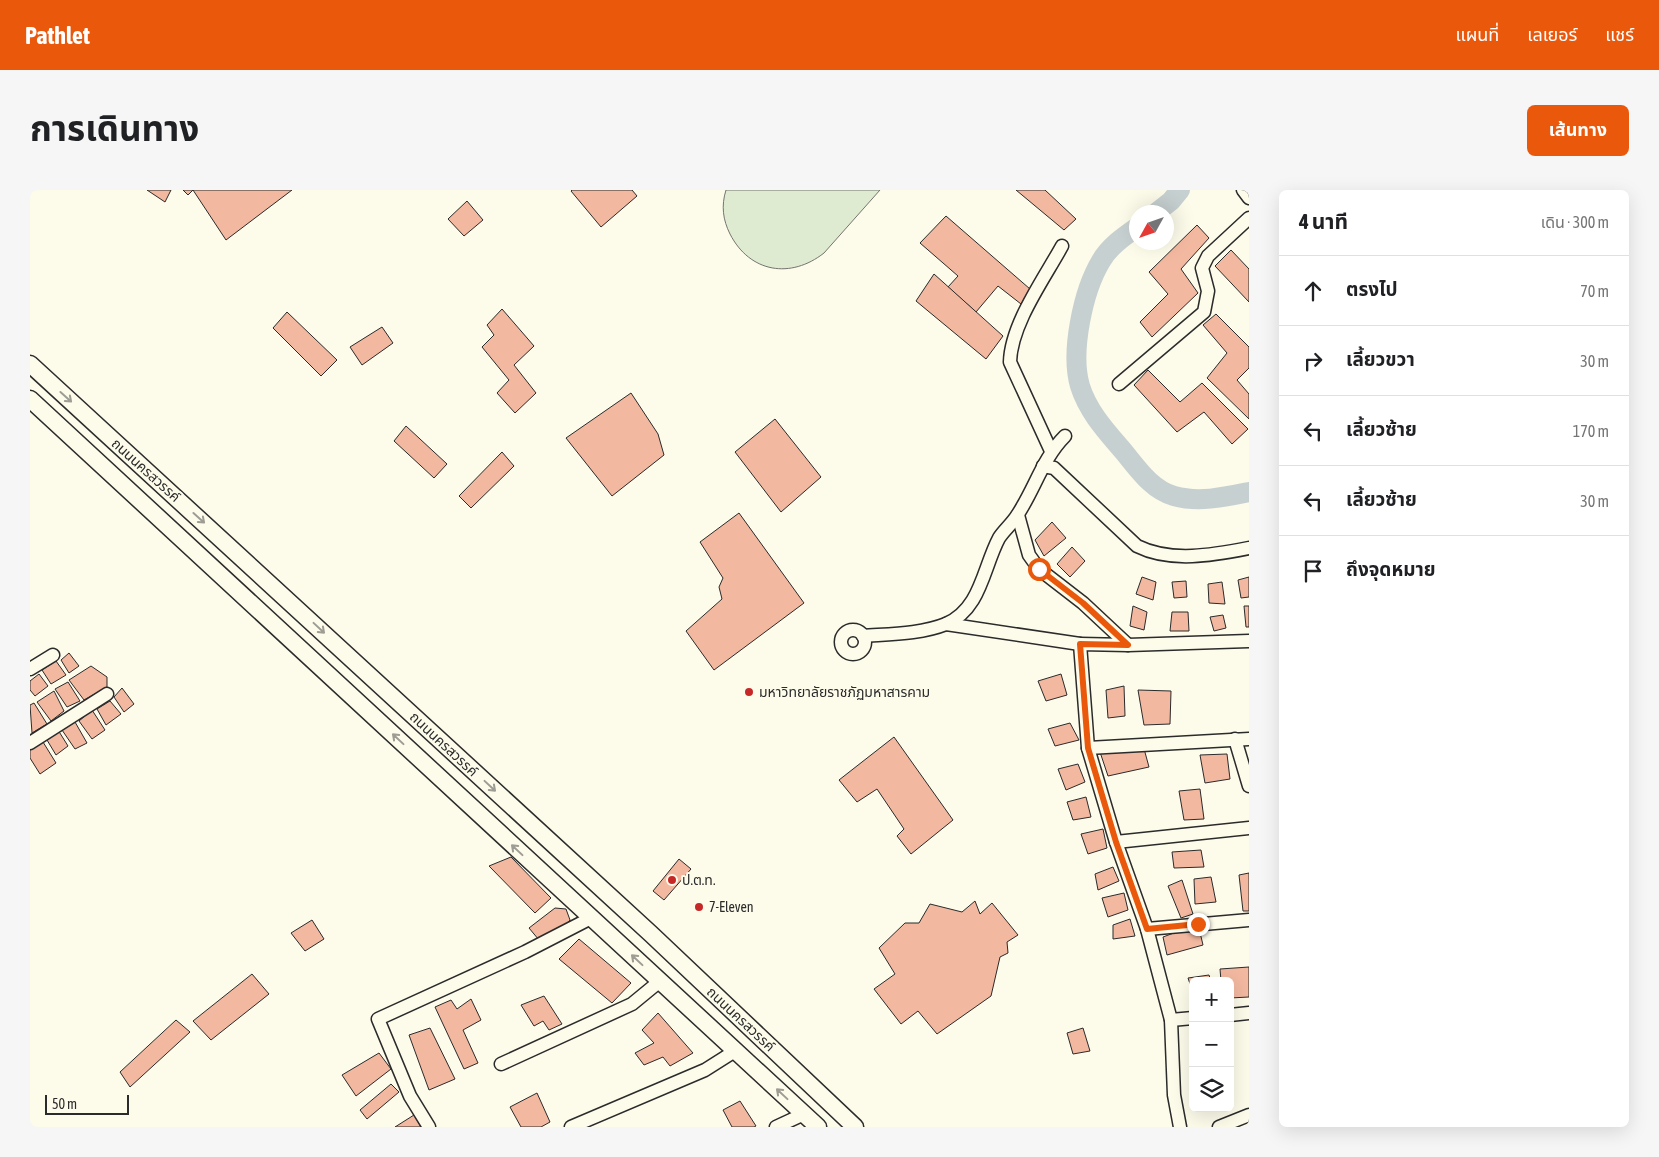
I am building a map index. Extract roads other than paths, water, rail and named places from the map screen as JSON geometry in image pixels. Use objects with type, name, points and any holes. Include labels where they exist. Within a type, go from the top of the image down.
[{"type":"main road","name":"ถนนนครสวรรค์","points":[[30,364],[614,900],[855,1127]]},
{"type":"main road","name":"ถนนนครสวรรค์","points":[[30,398],[818,1127]]},
{"type":"main road","points":[[591,918],[614,900]]},
{"type":"street","points":[[1243,190],[1249,198]]},
{"type":"street","points":[[1119,384],[1204,312],[1208,291],[1202,268],[1208,256],[1249,218]]},
{"type":"street","points":[[1051,451],[1010,362],[1010,352],[1025,312],[1062,246]]},
{"type":"street","points":[[863,636],[914,632],[946,624],[964,612],[976,597],[1000,538],[1018,515],[1051,451],[1065,436]]},
{"type":"street","points":[[1043,466],[1054,468],[1137,546],[1148,551],[1173,556],[1219,554],[1249,548]]},
{"type":"street","points":[[1018,515],[1028,555],[1039,569],[1083,603],[1128,645]]},
{"type":"street","points":[[946,624],[1080,644],[1128,645],[1249,640]]},
{"type":"street","points":[[1080,644],[1088,748],[1116,842],[1147,929],[1171,1020],[1174,1094],[1180,1127]]},
{"type":"street","points":[[30,670],[53,655]]},
{"type":"street","points":[[30,743],[107,694]]},
{"type":"street","points":[[1088,748],[1249,739]]},
{"type":"street","points":[[1235,740],[1249,786]]},
{"type":"street","points":[[1116,842],[1249,828]]},
{"type":"street","points":[[429,1127],[410,1096],[378,1019],[525,952],[591,918]]},
{"type":"street","points":[[1147,929],[1249,920]]},
{"type":"street","points":[[501,1064],[632,1004],[660,981]]},
{"type":"street","points":[[1234,1015],[1249,1013]]},
{"type":"street","points":[[1171,1020],[1189,1018]]},
{"type":"street","points":[[571,1127],[705,1070],[735,1051]]},
{"type":"street","points":[[776,1127],[804,1114]]},
{"type":"street","points":[[1219,1127],[1249,1115]]},
{"type":"waterway","points":[[1166,205],[1180,190]]},
{"type":"waterway","points":[[1129,234],[1104,256],[1089,288],[1084,305],[1080,322],[1077,356],[1077,372],[1083,395],[1105,429],[1140,472],[1159,489],[1174,496],[1193,499],[1231,496],[1249,492]]},
{"type":"place","name":"มหาวิทยาลัยราชภัฏมหาสารคาม","points":[[749,692]]},
{"type":"place","name":"ป.ต.ท.","points":[[672,880]]},
{"type":"place","name":"7-Eleven","points":[[699,907]]}]
